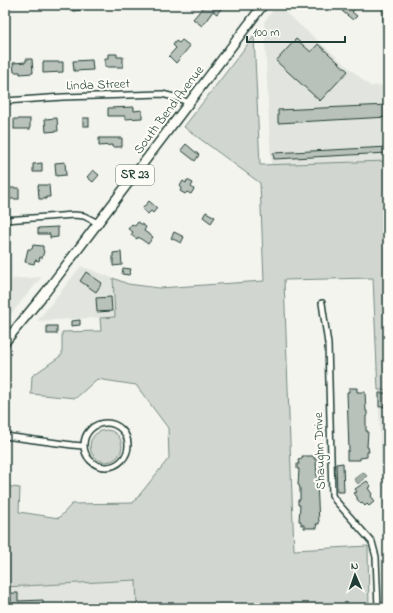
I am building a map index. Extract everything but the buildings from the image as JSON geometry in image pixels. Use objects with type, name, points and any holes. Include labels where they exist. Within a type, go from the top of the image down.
[{"type":"main road","name":"South Bend Avenue","points":[[5,342],[45,293],[189,104],[262,5]]},
{"type":"street","name":"Linda Street","points":[[5,101],[63,97],[162,94],[180,98],[189,104]]},
{"type":"street","points":[[5,220],[74,215],[84,216],[98,223]]},
{"type":"street","name":"Shaughn Drive","points":[[322,303],[328,344],[332,495],[372,542],[376,557],[378,608]]},
{"type":"street","points":[[108,423],[120,428],[124,433],[128,445],[124,458],[119,463],[106,468],[93,464],[88,459],[83,446],[87,434],[91,429],[96,425],[108,423]]},
{"type":"street","points":[[5,436],[83,446]]},
{"type":"shaded area","points":[[277,5],[370,86],[388,85],[388,161],[271,165],[264,22]]},
{"type":"shaded area","points":[[382,5],[388,5],[388,85],[385,85]]},
{"type":"shaded area","points":[[254,36],[260,165],[388,161],[388,390],[378,390],[373,278],[284,280],[294,550],[368,546],[369,608],[137,608],[136,580],[5,587],[5,486],[20,488],[19,512],[59,518],[72,504],[133,503],[169,458],[168,428],[136,385],[97,379],[76,398],[31,394],[32,376],[62,355],[62,332],[101,331],[100,318],[115,317],[113,278],[128,284],[159,288],[264,281],[260,183],[184,127]]},
{"type":"shaded area","points":[[5,226],[11,226],[12,279],[42,277],[5,321]]},
{"type":"shaded area","points":[[81,266],[113,278],[115,317],[37,321]]},
{"type":"shaded area","points":[[378,390],[388,390],[388,570],[386,570]]},
{"type":"shaded area","points":[[103,430],[109,430],[118,434],[122,446],[118,458],[109,462],[103,462],[94,458],[90,449],[90,443],[94,434]]},
{"type":"shaded area","points":[[363,472],[367,476],[358,484],[354,479]]},
{"type":"shaded area","points":[[136,580],[137,608],[5,608],[5,587]]}]
